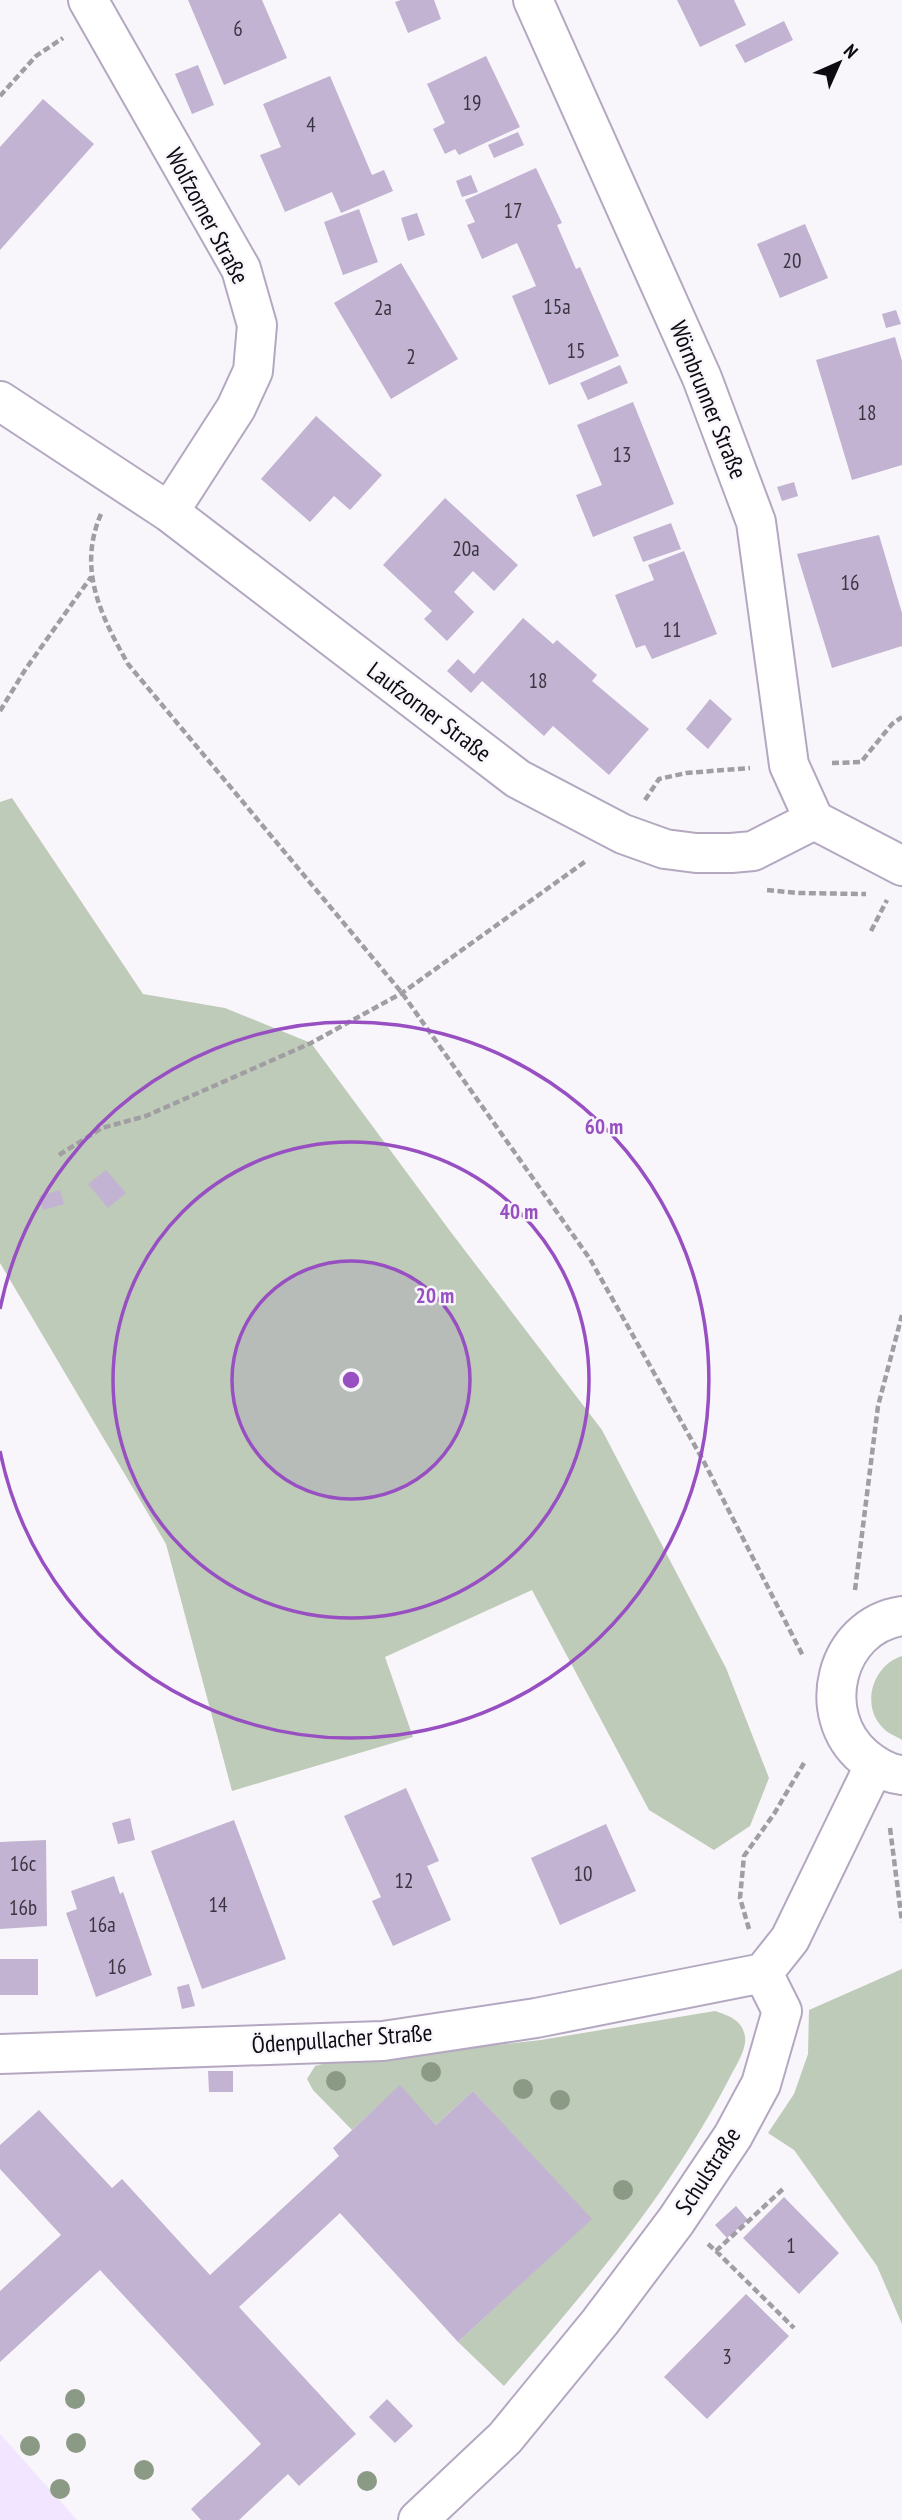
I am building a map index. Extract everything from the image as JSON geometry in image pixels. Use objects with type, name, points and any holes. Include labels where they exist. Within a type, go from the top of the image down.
[{"type":"street","name":"Wörnbrunner Straße","points":[[533,0],[702,378],[757,522],[789,765],[814,820]]},
{"type":"street","name":"Wolfzorner Straße","points":[[92,8],[241,269],[257,325],[253,372],[236,408],[169,512]]},
{"type":"street","name":"Laufzorner Straße","points":[[0,401],[169,512],[518,779],[623,834],[665,849],[696,853],[731,853],[753,851],[814,820]]},
{"type":"street","points":[[814,820],[895,882]]},
{"type":"street","points":[[763,1973],[790,1939],[888,1770],[855,1750],[842,1730],[836,1707],[835,1683],[843,1660],[857,1641],[875,1626],[902,1616]]},
{"type":"street","name":"Ödenpullacher Straße","points":[[0,2054],[383,2041],[536,2018],[763,1973]]},
{"type":"street","name":"Schulstraße","points":[[418,2520],[505,2438],[523,2417],[600,2322],[676,2221],[733,2136],[761,2084],[782,2011],[763,1973]]},
{"type":"path","points":[[0,96],[36,56],[92,8]]},
{"type":"path","points":[[120,478],[93,533],[91,576],[98,603],[128,664],[402,993],[590,1259],[704,1462],[803,1656]]},
{"type":"path","points":[[0,711],[25,670],[91,576]]},
{"type":"path","points":[[59,1155],[102,1128],[146,1116],[311,1043],[402,993],[623,834],[659,779],[686,773],[861,762],[892,724],[902,718]]},
{"type":"path","points":[[871,931],[895,882]]},
{"type":"path","points":[[854,1601],[878,1406],[902,1315]]},
{"type":"path","points":[[763,1973],[740,1898],[744,1856],[775,1814],[804,1763]]},
{"type":"path","points":[[883,1819],[892,1835],[902,1922]]},
{"type":"path","points":[[716,2250],[784,2188]]},
{"type":"path","points":[[707,2243],[793,2328]]},
{"type":"shaded area","points":[[0,2434],[77,2520],[0,2520]]},
{"type":"green space","points":[[12,798],[143,994],[225,1008],[311,1043],[602,1430],[726,1668],[769,1778],[750,1826],[714,1850],[649,1810],[532,1590],[385,1657],[413,1737],[232,1791],[166,1544],[0,1263],[0,802]]},
{"type":"green space","points":[[902,1656],[902,1740],[885,1730],[876,1719],[871,1697],[877,1677],[892,1661]]},
{"type":"green space","points":[[902,1969],[902,2324],[877,2266],[794,2150],[768,2133],[794,2094],[808,2054],[809,2010]]},
{"type":"green space","points":[[715,2011],[730,2017],[741,2026],[745,2042],[740,2059],[705,2123],[625,2240],[504,2386],[458,2342],[591,2219],[473,2091],[436,2125],[400,2086],[352,2130],[313,2090],[307,2079],[315,2066],[323,2064],[541,2040]]},
{"type":"building","points":[[188,0],[262,0],[287,58],[224,85]]},
{"type":"building","points":[[434,0],[441,19],[408,33],[395,2]]},
{"type":"building","points":[[677,0],[734,0],[746,25],[700,47]]},
{"type":"building","points":[[784,21],[793,40],[745,63],[735,45]]},
{"type":"building","points":[[486,56],[520,127],[459,155],[455,149],[445,154],[433,129],[445,123],[427,84]]},
{"type":"building","points":[[198,65],[214,105],[192,114],[175,74]]},
{"type":"building","points":[[330,76],[372,175],[384,170],[393,191],[341,213],[332,192],[285,212],[260,155],[281,147],[263,104]]},
{"type":"building","points":[[43,99],[94,144],[0,250],[0,147]]},
{"type":"building","points":[[518,132],[524,145],[494,158],[488,145]]},
{"type":"building","points":[[536,168],[562,223],[557,225],[576,269],[580,267],[619,356],[549,385],[512,296],[536,286],[517,243],[482,259],[467,225],[475,222],[465,200]]},
{"type":"building","points":[[471,175],[478,192],[462,197],[456,181]]},
{"type":"building","points":[[359,209],[378,262],[343,275],[324,222]]},
{"type":"building","points":[[417,213],[425,235],[408,241],[401,218]]},
{"type":"building","points":[[805,224],[828,278],[780,298],[757,244]]},
{"type":"building","points":[[401,263],[458,359],[391,399],[334,303]]},
{"type":"building","points":[[896,310],[901,324],[886,328],[882,314]]},
{"type":"building","points":[[895,337],[902,361],[902,465],[852,480],[816,360]]},
{"type":"building","points":[[620,365],[628,383],[588,400],[580,383]]},
{"type":"building","points":[[633,402],[674,504],[593,537],[576,495],[602,485],[577,425]]},
{"type":"building","points":[[316,416],[382,475],[350,510],[334,496],[310,522],[261,479]]},
{"type":"building","points":[[794,482],[798,496],[782,501],[777,487]]},
{"type":"building","points":[[445,498],[518,565],[494,591],[473,571],[454,592],[474,612],[447,641],[424,619],[432,611],[383,565]]},
{"type":"building","points":[[671,523],[681,549],[643,562],[633,537]]},
{"type":"building","points":[[879,535],[902,613],[902,646],[832,668],[797,554]]},
{"type":"building","points":[[684,551],[717,634],[652,659],[645,645],[636,648],[615,595],[654,580],[648,565]]},
{"type":"building","points":[[523,618],[553,644],[557,640],[597,675],[592,681],[649,729],[609,775],[553,726],[544,736],[482,681],[471,693],[447,671],[458,659],[474,674]]},
{"type":"building","points":[[710,699],[732,719],[708,749],[686,729]]},
{"type":"building","points":[[106,1170],[126,1193],[108,1208],[88,1184]]},
{"type":"building","points":[[60,1190],[64,1204],[43,1210],[39,1196]]},
{"type":"building","points":[[406,1788],[439,1861],[427,1866],[451,1920],[393,1946],[372,1901],[381,1897],[344,1816]]},
{"type":"building","points":[[130,1818],[135,1840],[118,1844],[112,1823]]},
{"type":"building","points":[[234,1820],[286,1959],[202,1989],[151,1851]]},
{"type":"building","points":[[606,1824],[636,1891],[560,1925],[531,1858]]},
{"type":"building","points":[[46,1840],[47,1926],[0,1929],[0,1842]]},
{"type":"building","points":[[114,1876],[120,1894],[123,1892],[152,1975],[96,1997],[66,1913],[77,1909],[71,1891]]},
{"type":"building","points":[[0,1959],[38,1959],[38,1995],[0,1995]]},
{"type":"building","points":[[189,1984],[195,2006],[182,2009],[177,1987]]},
{"type":"building","points":[[208,2071],[233,2071],[233,2092],[209,2092]]},
{"type":"building","points":[[400,2085],[436,2125],[473,2091],[592,2219],[458,2342],[340,2213],[239,2307],[356,2434],[299,2486],[288,2474],[239,2520],[201,2520],[191,2509],[261,2444],[100,2270],[0,2362],[0,2291],[61,2235],[0,2169],[0,2145],[39,2110],[112,2188],[122,2179],[210,2275],[339,2156],[333,2148]]},
{"type":"building","points":[[784,2197],[839,2253],[799,2294],[743,2238]]},
{"type":"building","points":[[736,2206],[748,2220],[727,2238],[715,2225]]},
{"type":"building","points":[[746,2294],[789,2336],[707,2419],[664,2377]]},
{"type":"building","points":[[387,2399],[413,2426],[395,2443],[369,2417]]}]
